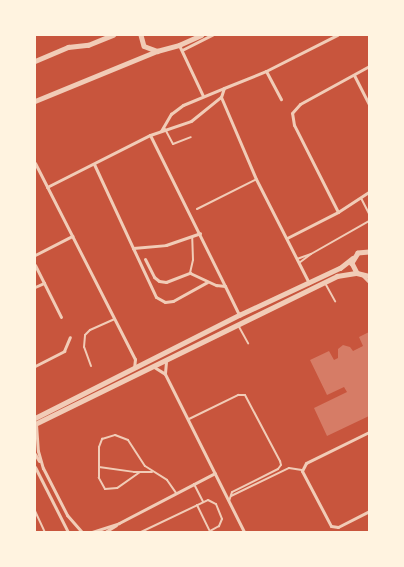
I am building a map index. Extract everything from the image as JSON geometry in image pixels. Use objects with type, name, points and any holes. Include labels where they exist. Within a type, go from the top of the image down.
[{"type":"street","points":[[35,61],[68,47],[88,44],[113,35]]},
{"type":"street","points":[[141,35],[144,46],[157,51]]},
{"type":"street","points":[[181,47],[201,35]]},
{"type":"street","points":[[35,101],[157,51],[181,47],[212,35]]},
{"type":"street","points":[[160,131],[171,114],[203,96],[266,71],[337,35]]},
{"type":"street","points":[[181,47],[203,96]]},
{"type":"street","points":[[338,212],[294,125],[292,113],[300,104],[369,66]]},
{"type":"street","points":[[266,71],[281,99]]},
{"type":"street","points":[[354,75],[369,104]]},
{"type":"street","points":[[224,88],[222,97],[256,179],[309,283]]},
{"type":"street","points":[[47,187],[160,131],[191,121],[222,97]]},
{"type":"street","points":[[150,136],[200,233],[239,315]]},
{"type":"street","points":[[35,163],[135,359],[134,369]]},
{"type":"street","points":[[94,164],[156,297],[164,302],[173,301],[208,281]]},
{"type":"street","points":[[287,238],[338,212],[369,192]]},
{"type":"street","points":[[133,248],[166,245],[200,233]]},
{"type":"street","points":[[35,255],[72,236]]},
{"type":"street","points":[[35,422],[239,315],[340,268],[358,253],[369,251]]},
{"type":"street","points":[[145,258],[154,277],[159,281],[166,282],[190,273],[225,286]]},
{"type":"street","points":[[353,258],[352,266],[357,273],[369,282]]},
{"type":"street","points":[[35,265],[61,317]]},
{"type":"street","points":[[35,422],[166,362],[342,274],[357,273]]},
{"type":"street","points":[[362,276],[369,276]]},
{"type":"street","points":[[35,288],[44,283]]},
{"type":"street","points":[[35,366],[64,351],[70,337]]},
{"type":"street","points":[[135,359],[146,363]]},
{"type":"street","points":[[165,374],[166,362]]},
{"type":"street","points":[[154,367],[165,374],[244,532]]},
{"type":"street","points":[[35,422],[38,451],[43,468]]},
{"type":"street","points":[[333,532],[302,470],[306,463],[369,432]]},
{"type":"street","points":[[35,454],[67,515],[82,532]]},
{"type":"street","points":[[35,467],[68,532]]},
{"type":"street","points":[[105,532],[215,473]]},
{"type":"street","points":[[330,526],[338,527],[369,511]]},
{"type":"street","points":[[92,532],[119,523]]},
{"type":"lane","points":[[165,129],[173,144],[191,138]]},
{"type":"lane","points":[[197,209],[256,179]]},
{"type":"lane","points":[[361,198],[369,214]]},
{"type":"lane","points":[[297,259],[310,254],[369,221]]},
{"type":"lane","points":[[190,273],[193,260],[192,237]]},
{"type":"lane","points":[[299,263],[310,254]]},
{"type":"lane","points":[[325,282],[335,301]]},
{"type":"lane","points":[[91,366],[84,347],[85,335],[90,330],[115,319]]},
{"type":"lane","points":[[238,325],[248,342]]},
{"type":"lane","points":[[188,419],[242,394],[246,397],[281,465],[278,469],[232,492],[229,501]]},
{"type":"lane","points":[[140,472],[117,488],[105,489],[100,482],[100,442],[104,438],[115,435],[130,442],[142,462],[152,472],[167,480],[176,494]]},
{"type":"lane","points":[[99,467],[152,472]]},
{"type":"lane","points":[[232,496],[289,468],[302,470]]},
{"type":"lane","points":[[194,484],[203,502]]},
{"type":"lane","points":[[141,532],[203,502],[208,500],[214,502],[222,517],[220,524],[210,531],[197,505]]},
{"type":"lane","points":[[35,511],[45,532]]},
{"type":"building","points":[[369,332],[369,416],[327,436],[314,408],[347,392],[344,387],[327,395],[310,360],[329,351],[334,360],[338,358],[338,349],[343,345],[350,347],[353,351],[363,346],[359,337]]}]
